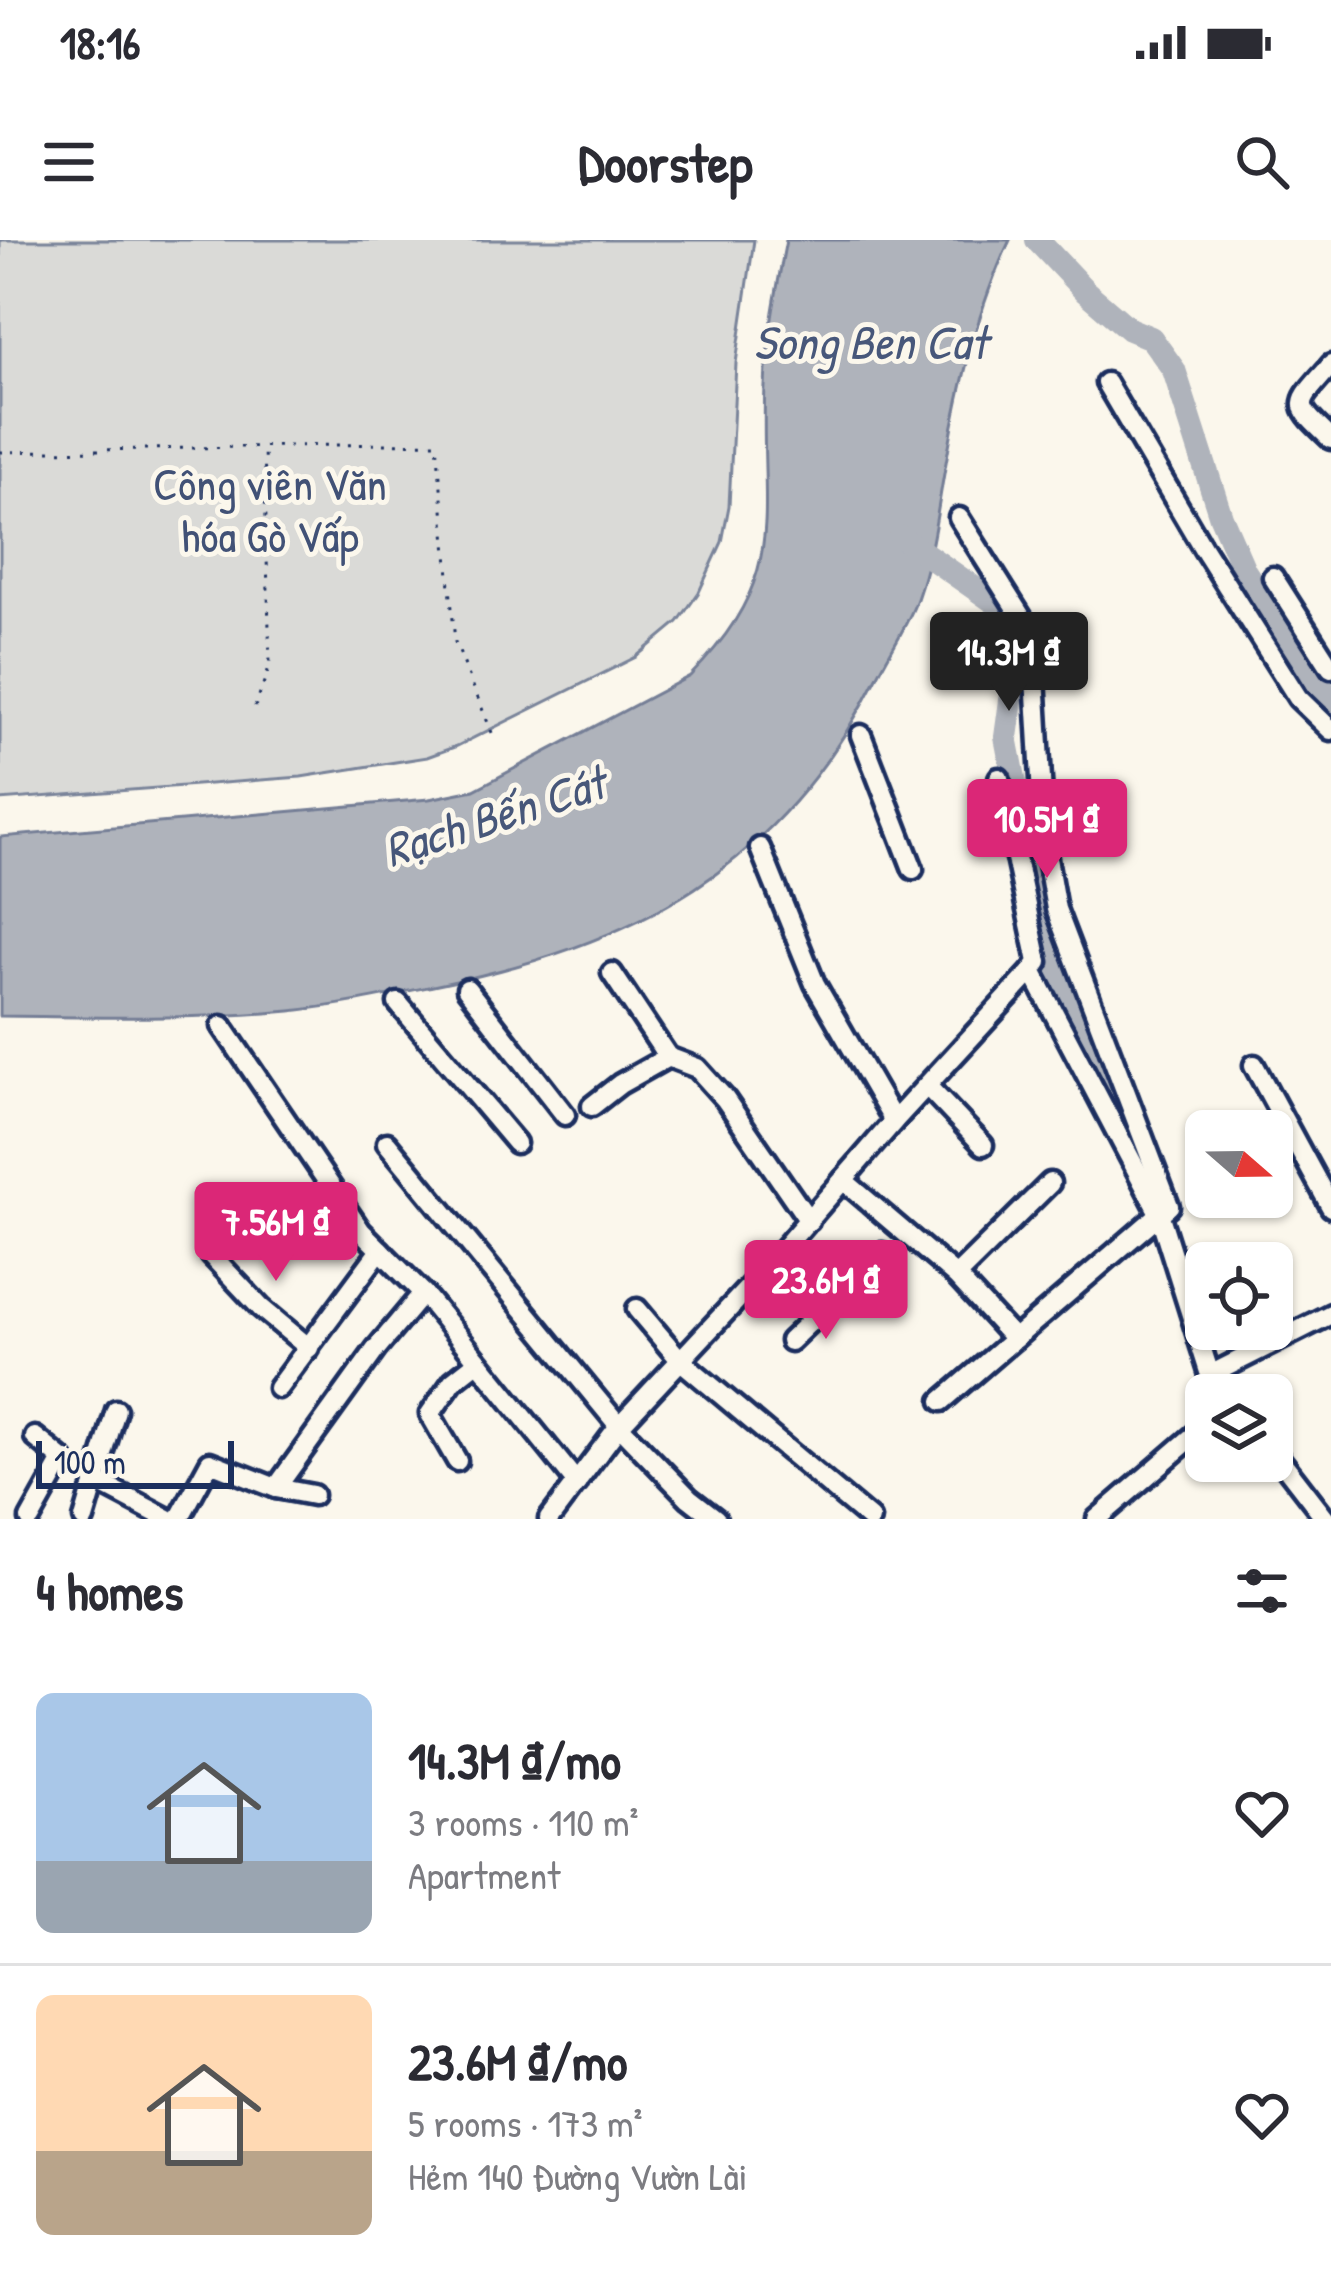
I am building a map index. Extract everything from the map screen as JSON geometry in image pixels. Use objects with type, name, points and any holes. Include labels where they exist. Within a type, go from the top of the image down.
[{"type":"street","points":[[1331,365],[1304,395],[1301,406],[1304,415],[1331,439]]},
{"type":"street","points":[[1106,383],[1298,698],[1331,730]]},
{"type":"street","points":[[562,1514],[619,1426],[764,1271],[1038,962],[1045,847],[1034,643],[959,518]]},
{"type":"street","points":[[1274,577],[1327,653]]},
{"type":"street","points":[[861,735],[913,869]]},
{"type":"street","points":[[942,1401],[1169,1206],[1042,914],[999,778]]},
{"type":"street","points":[[760,848],[815,984],[894,1121]]},
{"type":"street","points":[[1032,971],[1160,1213],[1210,1374]]},
{"type":"street","points":[[612,973],[668,1057],[701,1071],[725,1099],[809,1220]]},
{"type":"street","points":[[467,988],[565,1114]]},
{"type":"street","points":[[398,1003],[515,1143]]},
{"type":"street","points":[[222,1026],[361,1231],[423,1293],[578,1483]]},
{"type":"street","points":[[592,1106],[668,1057]]},
{"type":"street","points":[[1254,1065],[1331,1207]]},
{"type":"street","points":[[927,1086],[983,1145]]},
{"type":"street","points":[[387,1144],[619,1426],[716,1519]]},
{"type":"street","points":[[844,1180],[956,1276],[1014,1339]]},
{"type":"street","points":[[956,1276],[1050,1183]]},
{"type":"street","points":[[278,1388],[380,1250]]},
{"type":"street","points":[[790,1340],[882,1253]]},
{"type":"street","points":[[212,1255],[261,1308],[309,1348]]},
{"type":"street","points":[[764,1271],[813,1318]]},
{"type":"street","points":[[276,1488],[376,1349],[423,1293]]},
{"type":"street","points":[[637,1310],[680,1360],[870,1519]]},
{"type":"street","points":[[1212,1374],[1331,1314]]},
{"type":"street","points":[[458,1461],[430,1414],[453,1381],[476,1363]]},
{"type":"street","points":[[84,1519],[116,1410]]},
{"type":"street","points":[[30,1519],[63,1460],[35,1437]]},
{"type":"street","points":[[1097,1519],[1185,1443]]},
{"type":"street","points":[[179,1519],[210,1462],[276,1488],[313,1495]]},
{"type":"street","points":[[1293,1474],[1328,1517]]},
{"type":"street","points":[[94,1480],[168,1519]]},
{"type":"path","points":[[0,452],[437,443],[454,642],[495,740]]},
{"type":"path","points":[[255,707],[271,665],[264,447]]},
{"type":"green space","name":"Công viên Văn hóa Gò Vấp","points":[[0,240],[754,240],[736,363],[729,506],[722,542],[699,592],[678,622],[636,657],[427,757],[301,777],[0,800]]},
{"type":"water","name":"Song Ben Cat","points":[[786,240],[1010,240],[971,346],[931,547],[913,609],[838,745],[795,802],[747,849],[694,889],[574,948],[506,969],[326,1006],[254,1014],[0,1016],[0,837],[429,799],[474,790],[690,676],[722,639],[757,573],[766,507],[766,367]]},
{"type":"waterway","points":[[1037,240],[1129,329],[1151,338],[1174,370],[1221,517],[1245,572],[1331,701]]},
{"type":"waterway","points":[[901,537],[1003,608],[1018,650],[1006,737],[1050,965],[1100,1081]]},
{"type":"water label","name":"Rạch Bến Cát","points":[[494,816]]}]
